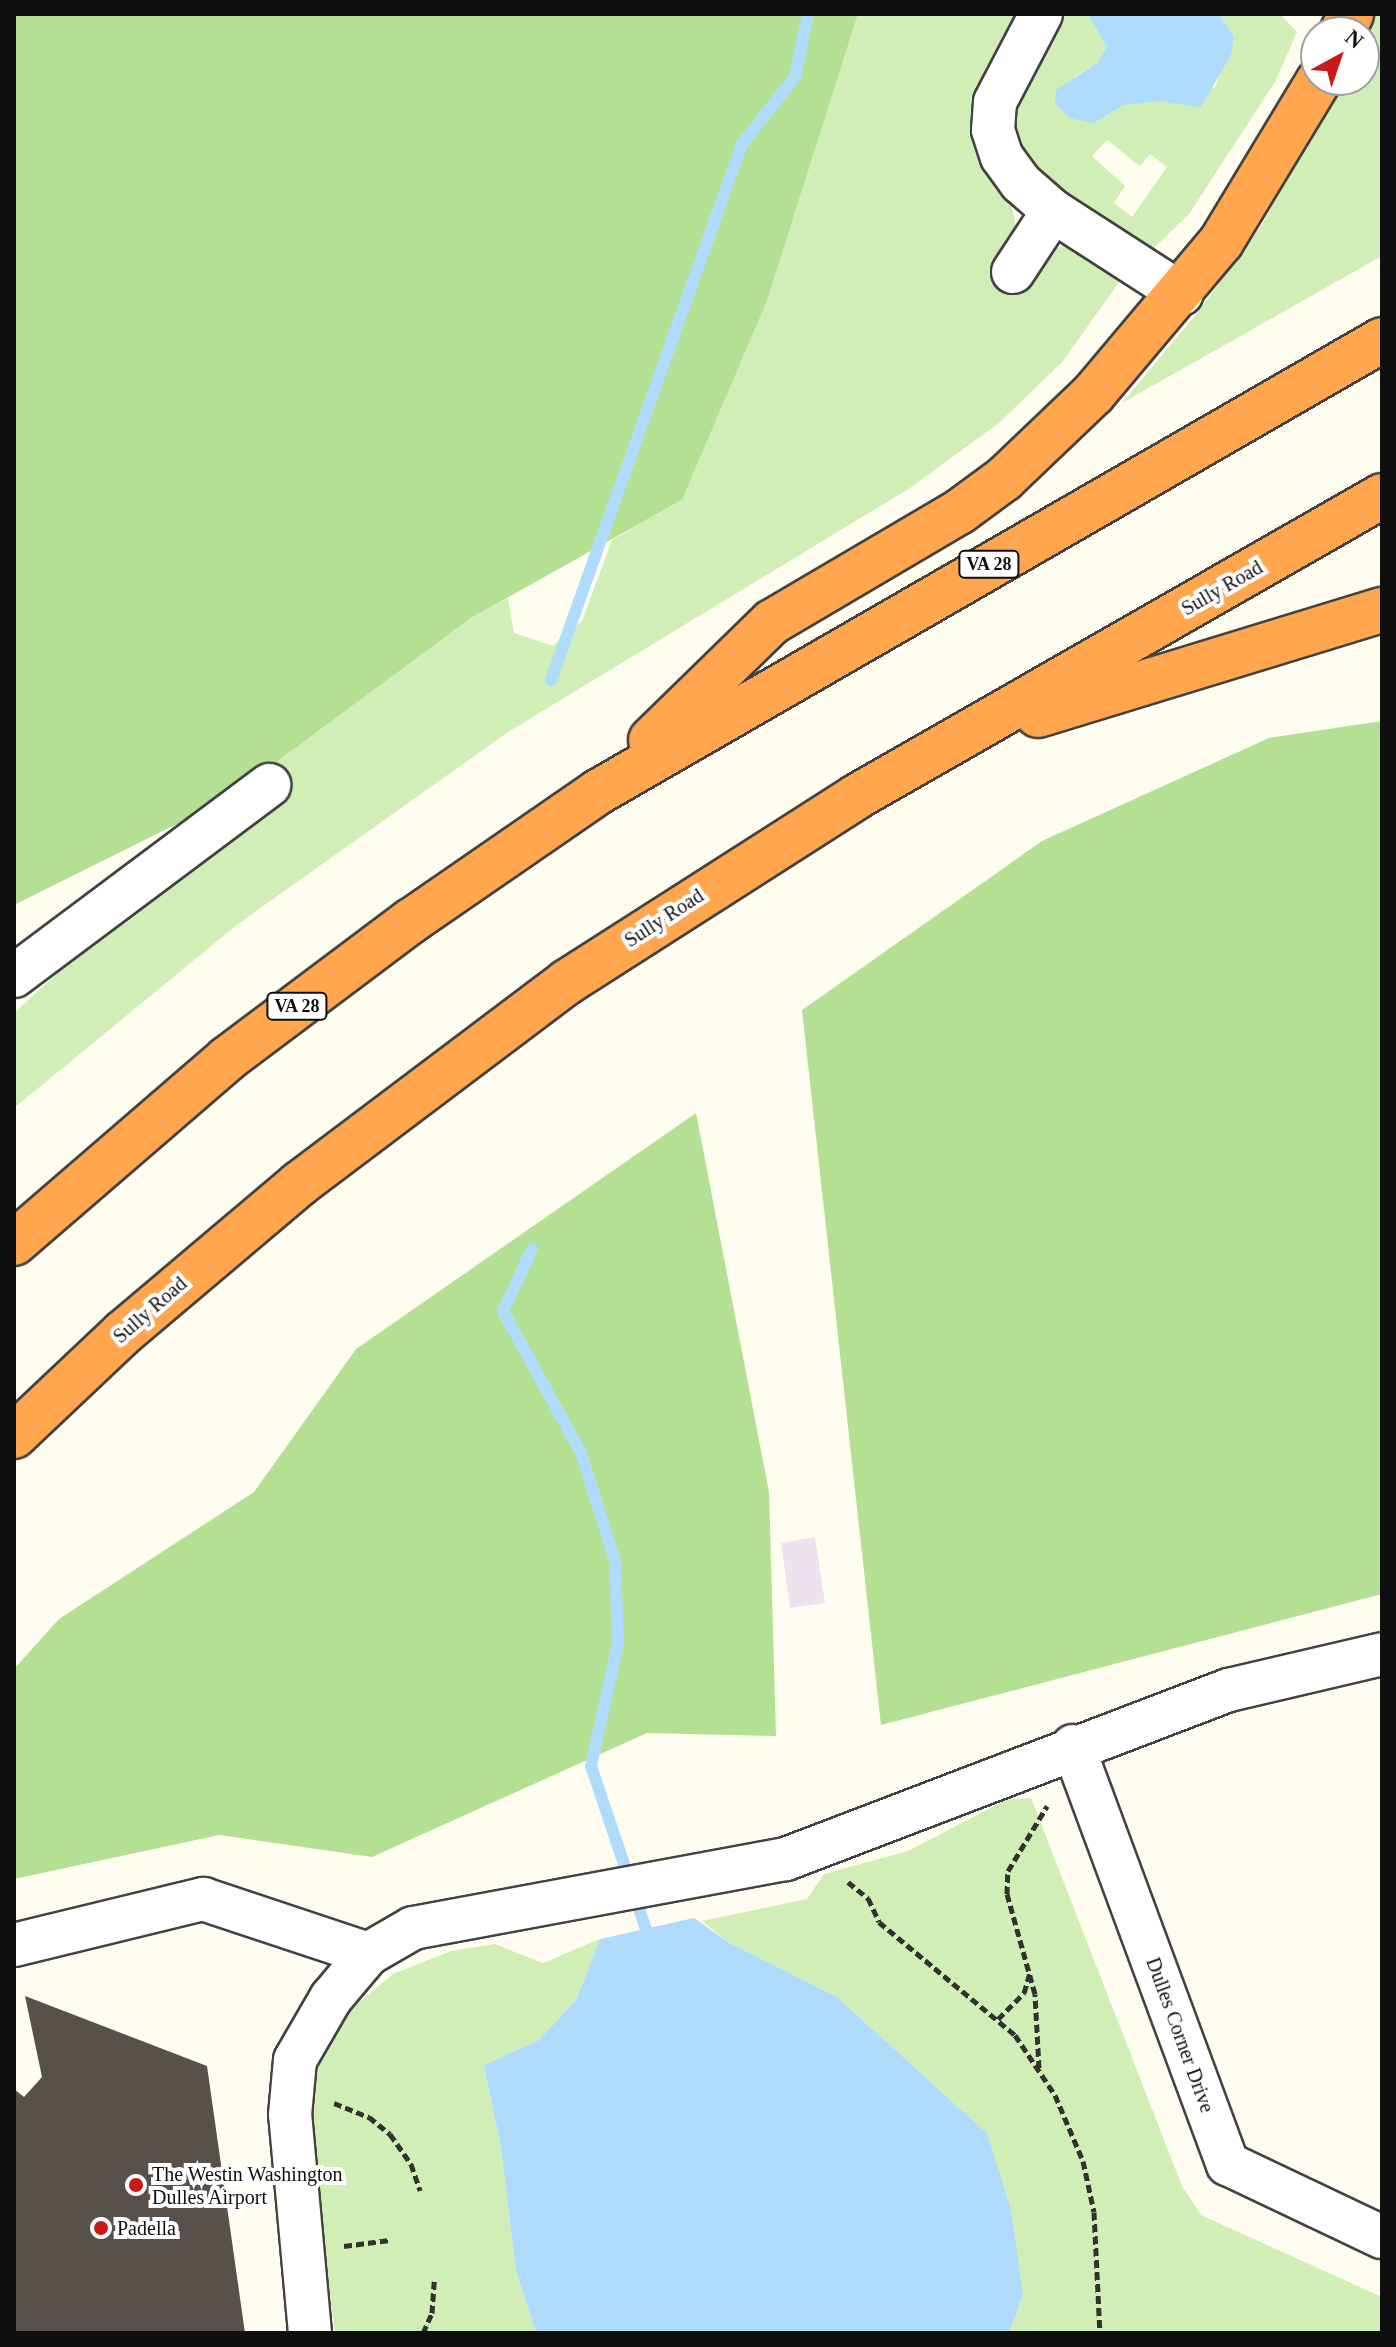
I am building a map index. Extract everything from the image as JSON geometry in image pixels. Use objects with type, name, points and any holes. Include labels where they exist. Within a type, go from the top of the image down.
[{"type":"highway","points":[[598,792],[772,622],[918,538],[1004,479],[1102,385],[1182,294],[1257,187],[1310,96]]},
{"type":"highway","name":"VA 28","points":[[14,1243],[227,1059],[411,921],[598,792],[1382,340]]},
{"type":"highway","name":"Sully Road","points":[[14,1436],[209,1258],[480,1043],[765,852],[1382,496]]},
{"type":"highway","points":[[956,741],[1382,610]]},
{"type":"lane","points":[[1041,14],[999,94],[993,130],[1002,157],[1021,183],[1053,211],[1182,294]]},
{"type":"lane","points":[[1013,272],[1053,211]]},
{"type":"lane","points":[[14,976],[269,785]]},
{"type":"lane","points":[[310,2333],[292,2091],[295,2060],[331,1998],[368,1954],[413,1928],[786,1859],[1073,1746],[1229,1690],[1382,1654]]},
{"type":"lane","name":"Dulles Corner Drive","points":[[1073,1746],[1228,2164],[1382,2237]]},
{"type":"lane","points":[[14,1945],[203,1899],[368,1954]]},
{"type":"path","points":[[1039,2070],[1031,1972],[1007,1894],[1008,1871],[1051,1800],[1073,1746]]},
{"type":"path","points":[[843,1880],[868,1898],[879,1922],[998,2019],[1039,2070],[1083,2161],[1094,2212],[1100,2333]]},
{"type":"path","points":[[998,2019],[1024,1993],[1031,1972]]},
{"type":"path","points":[[292,2091],[369,2117],[411,2164],[420,2190]]},
{"type":"path","points":[[423,2333],[432,2313],[434,2281]]},
{"type":"shaded area","points":[[815,1537],[825,1603],[790,1608],[781,1543]]},
{"type":"green space","points":[[14,14],[858,14],[767,301],[682,500],[471,618],[225,800],[14,905]]},
{"type":"green space","points":[[858,14],[1025,14],[987,82],[1019,242],[1037,258],[1070,242],[1007,134],[1015,84],[1057,14],[1087,14],[1107,47],[1098,63],[1074,77],[1094,123],[1124,105],[1215,87],[1234,36],[1219,14],[1280,14],[1297,32],[1275,82],[1189,214],[1119,282],[1063,361],[999,423],[910,488],[508,732],[238,924],[14,1108],[14,1013],[199,844],[225,800],[471,618],[508,598],[514,633],[553,646],[582,621],[612,540],[682,500],[767,301]],"holes":[[[1107,140],[1140,166],[1150,154],[1167,167],[1132,217],[1114,203],[1125,186],[1092,156]]]},
{"type":"green space","points":[[1382,14],[1382,256],[1122,403],[1194,317],[1260,228],[1332,96],[1380,96],[1380,16],[1373,16]]},
{"type":"green space","points":[[1382,721],[1382,1594],[881,1725],[802,1010],[1042,841],[1269,738]]},
{"type":"green space","points":[[696,1113],[769,1492],[776,1736],[647,1733],[372,1857],[219,1835],[14,1879],[14,1669],[59,1619],[254,1492],[356,1349]]},
{"type":"green space","points":[[1031,1798],[1182,2186],[1201,2215],[1382,2297],[1382,2333],[1009,2333],[1023,2295],[987,2133],[837,1997],[728,1942],[702,1921],[807,1899],[824,1874],[908,1851],[1006,1800]]},
{"type":"green space","points":[[600,1939],[576,2000],[539,2040],[484,2065],[501,2148],[516,2271],[536,2333],[335,2333],[307,2118],[315,2069],[351,2009],[393,1974],[451,1951],[495,1944],[543,1963]]},
{"type":"water","points":[[1087,14],[1219,14],[1234,36],[1231,55],[1201,107],[1158,101],[1124,105],[1094,123],[1069,118],[1055,103],[1056,90],[1097,63],[1107,47]]},
{"type":"water","points":[[694,1918],[728,1942],[837,1997],[987,2133],[1011,2210],[1023,2295],[1009,2333],[536,2333],[516,2271],[501,2148],[484,2065],[539,2040],[576,2000],[600,1939]]},
{"type":"building","name":"The Westin Washington Dulles Airport","points":[[25,1996],[207,2066],[245,2333],[14,2333],[14,2089],[24,2097],[42,2077]]},
{"type":"waterway","points":[[551,680],[742,144],[795,77],[808,14]]},
{"type":"waterway","points":[[532,1249],[503,1311],[581,1453],[615,1561],[618,1643],[591,1766],[646,1929]]},
{"type":"place","name":"The Westin Washington Dulles Airport","points":[[136,2185]]},
{"type":"place","name":"Padella","points":[[101,2228]]}]
